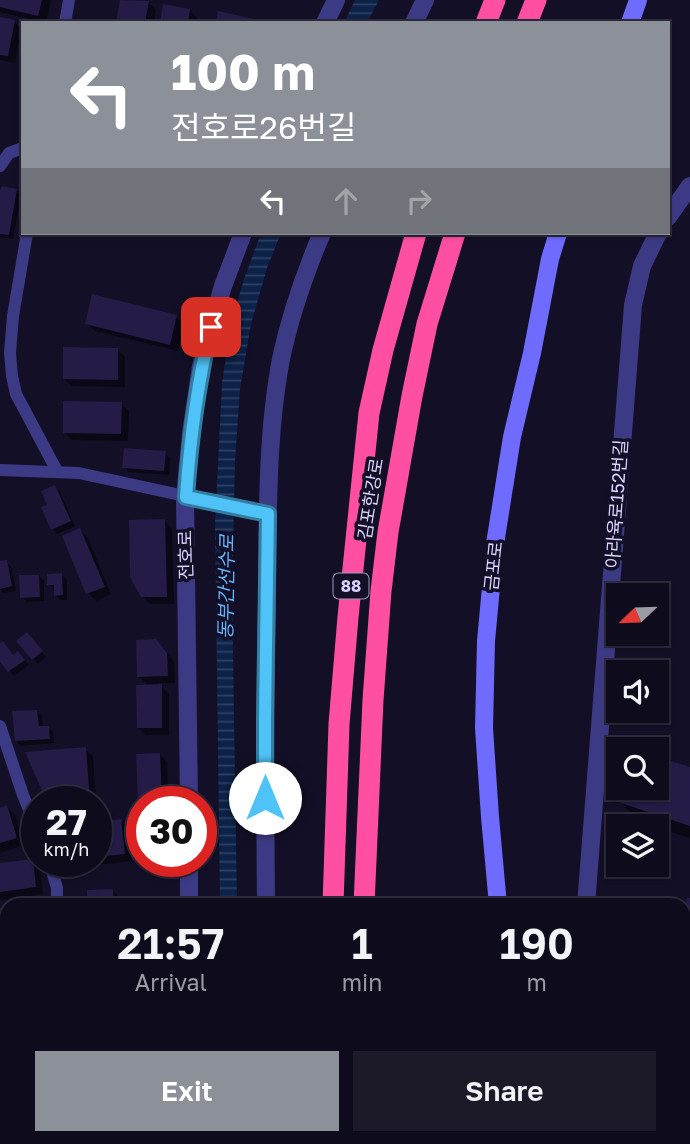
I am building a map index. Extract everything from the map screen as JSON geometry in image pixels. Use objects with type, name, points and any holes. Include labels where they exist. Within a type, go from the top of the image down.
[{"type":"highway","points":[[486,21],[495,0]]},
{"type":"highway","points":[[528,21],[536,0]]},
{"type":"highway","name":"김포한강로","points":[[333,898],[339,724],[361,477],[369,414],[383,350],[415,235]]},
{"type":"highway","name":"김포한강로","points":[[364,898],[373,701],[388,531],[427,324],[454,235]]},
{"type":"main road","points":[[631,21],[638,1]]},
{"type":"main road","name":"금포로","points":[[497,898],[484,728],[495,544],[512,437],[557,235]]},
{"type":"street","points":[[326,21],[336,0]]},
{"type":"street","points":[[415,21],[425,0]]},
{"type":"street","points":[[670,213],[690,186]]},
{"type":"street","name":"전호로","points":[[189,786],[191,433],[201,366],[223,286],[242,235]]},
{"type":"street","points":[[266,898],[261,512],[281,359],[291,319],[321,235]]},
{"type":"street","name":"아라육로152번길","points":[[587,898],[632,305],[642,266],[657,235]]},
{"type":"street","points":[[189,898],[190,877]]},
{"type":"lane","points":[[65,21],[69,0]]},
{"type":"lane","points":[[0,166],[9,153],[21,149]]},
{"type":"lane","points":[[27,235],[13,316],[10,353],[12,376],[16,394],[57,471]]},
{"type":"lane","points":[[0,470],[57,471],[95,476],[261,512]]},
{"type":"lane","points":[[0,726],[21,789]]},
{"type":"lane","points":[[54,877],[57,898]]},
{"type":"water","points":[[355,0],[379,0],[368,21],[345,21]]},
{"type":"water","name":"동부간선수로","points":[[260,235],[280,235],[267,268],[251,324],[240,389],[235,461],[232,589],[237,898],[220,898],[215,524],[222,383],[231,324]]},
{"type":"building","points":[[0,0],[42,0],[38,16],[0,7]]},
{"type":"building","points":[[120,0],[149,1],[145,21],[116,21]]},
{"type":"building","points":[[163,4],[190,9],[188,21],[160,21]]},
{"type":"building","points":[[218,11],[263,21],[216,21]]},
{"type":"building","points":[[0,17],[15,20],[8,56],[0,55]]},
{"type":"building","points":[[2,186],[17,189],[9,235],[0,234]]},
{"type":"building","points":[[92,294],[177,315],[170,345],[85,324]]},
{"type":"building","points":[[63,347],[118,348],[118,380],[63,379]]},
{"type":"building","points":[[63,401],[122,402],[121,434],[63,433]]},
{"type":"building","points":[[124,448],[166,451],[164,471],[122,468]]},
{"type":"building","points":[[55,485],[71,521],[51,530],[41,507],[47,505],[41,491]]},
{"type":"building","points":[[165,519],[167,597],[141,597],[130,577],[129,520]]},
{"type":"building","points":[[80,528],[105,587],[86,594],[62,536]]},
{"type":"building","points":[[7,560],[12,586],[0,589],[0,561]]},
{"type":"building","points":[[62,573],[63,595],[54,596],[54,585],[47,585],[47,574]]},
{"type":"building","points":[[19,575],[39,575],[40,597],[20,598]]},
{"type":"building","points":[[27,632],[43,651],[32,660],[16,641]]},
{"type":"building","points":[[156,639],[167,653],[168,676],[137,677],[136,640]]},
{"type":"building","points":[[3,641],[13,655],[18,651],[25,660],[8,672],[0,662],[0,643]]},
{"type":"building","points":[[162,684],[162,728],[137,728],[136,685]]},
{"type":"building","points":[[37,710],[39,726],[49,726],[50,739],[15,741],[12,711]]},
{"type":"building","points":[[86,747],[89,786],[40,786],[25,752]]},
{"type":"building","points":[[160,753],[161,786],[137,786],[136,754]]},
{"type":"building","points":[[669,760],[690,767],[690,826],[669,819],[669,814],[654,814],[618,802],[669,800]]},
{"type":"building","points":[[7,805],[17,838],[0,843],[0,808]]},
{"type":"building","points":[[121,819],[125,854],[112,855],[112,820]]},
{"type":"building","points":[[21,860],[21,877],[35,877],[36,887],[0,892],[0,863]]},
{"type":"building","points":[[113,889],[114,898],[87,898],[87,890]]},
{"type":"route","points":[[211,327],[195,399],[186,497],[268,514],[265,798]]}]
